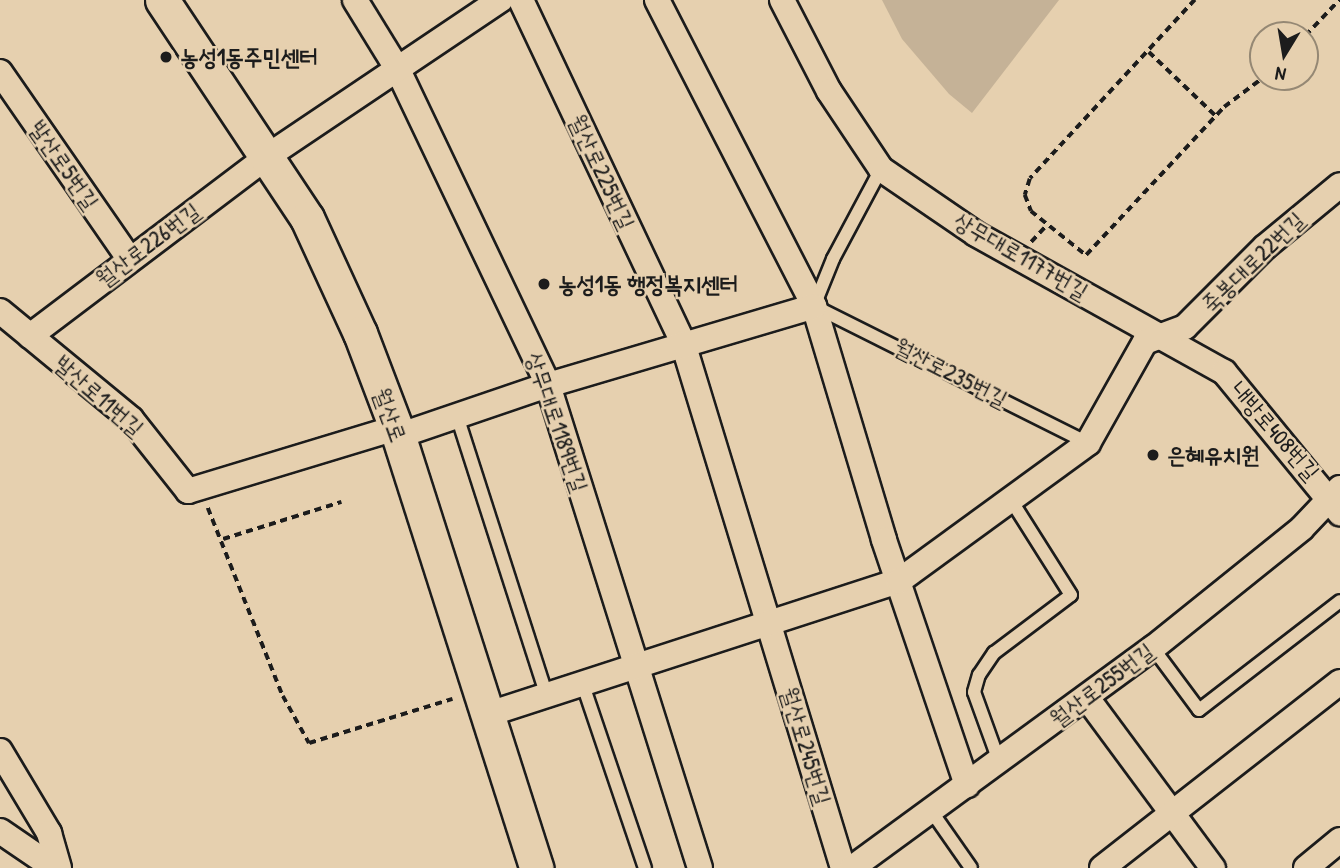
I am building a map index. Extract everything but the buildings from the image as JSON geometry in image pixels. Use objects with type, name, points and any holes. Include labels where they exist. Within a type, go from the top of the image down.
[{"type":"street","name":"월산로","points":[[162,0],[268,156],[330,264],[397,432],[536,868]]},
{"type":"street","name":"상무대로1189번길","points":[[355,0],[398,69],[548,385],[700,868]]},
{"type":"street","points":[[268,156],[500,0]]},
{"type":"street","name":"월산로225번길","points":[[522,0],[682,343]]},
{"type":"street","points":[[657,0],[814,306],[899,581],[967,785]]},
{"type":"street","name":"상무대로1177번길","points":[[782,0],[830,91],[881,169],[976,233],[1165,338]]},
{"type":"street","name":"발산로5번길","points":[[0,72],[129,258]]},
{"type":"street","name":"월산로226번길","points":[[30,336],[129,258],[268,156]]},
{"type":"street","name":"죽봉대로22번길","points":[[1165,338],[1185,327],[1265,247],[1340,185]]},
{"type":"street","points":[[192,490],[457,416],[682,343],[814,306]]},
{"type":"street","name":"발산로11번길","points":[[0,311],[131,419],[192,490]]},
{"type":"street","points":[[489,714],[637,670],[899,581],[1088,443],[1145,342],[1165,338]]},
{"type":"street","name":"내방로408번길","points":[[1165,338],[1224,373],[1337,499]]},
{"type":"street","points":[[682,343],[768,625]]},
{"type":"street","name":"월산로255번길","points":[[852,868],[1153,648],[1337,499]]},
{"type":"street","name":"월산로245번길","points":[[768,625],[844,868]]},
{"type":"street","points":[[1102,868],[1340,682]]},
{"type":"street","points":[[1087,698],[1213,868]]},
{"type":"street","points":[[0,751],[49,833],[57,868]]},
{"type":"street","points":[[0,831],[57,868]]},
{"type":"street","points":[[1306,868],[1340,840]]},
{"type":"lane","points":[[814,306],[833,259],[881,169]]},
{"type":"lane","name":"월산로235번길","points":[[814,306],[1088,443]]},
{"type":"lane","points":[[457,416],[547,696]]},
{"type":"lane","points":[[999,761],[974,692],[979,676],[994,653],[1071,595],[1011,500]]},
{"type":"lane","points":[[1153,648],[1199,710],[1340,600]]},
{"type":"lane","points":[[583,685],[645,868]]},
{"type":"lane","points":[[932,812],[971,868]]},
{"type":"path","points":[[1195,0],[1030,180],[1027,204],[1045,226],[1086,255],[1216,116],[1249,89]]},
{"type":"path","points":[[1319,21],[1339,0]]},
{"type":"path","points":[[1148,51],[1216,116]]},
{"type":"path","points":[[192,490],[223,539],[283,696],[309,743],[452,699]]},
{"type":"path","points":[[223,539],[341,502]]},
{"type":"shaded area","points":[[882,0],[1059,0],[972,113],[949,94],[902,39]]},
{"type":"place","name":"농성1동주민센터","points":[[166,57]]},
{"type":"place","name":"농성1동 행정복지센터","points":[[544,284]]},
{"type":"place","name":"은혜유치원","points":[[1153,455]]}]
